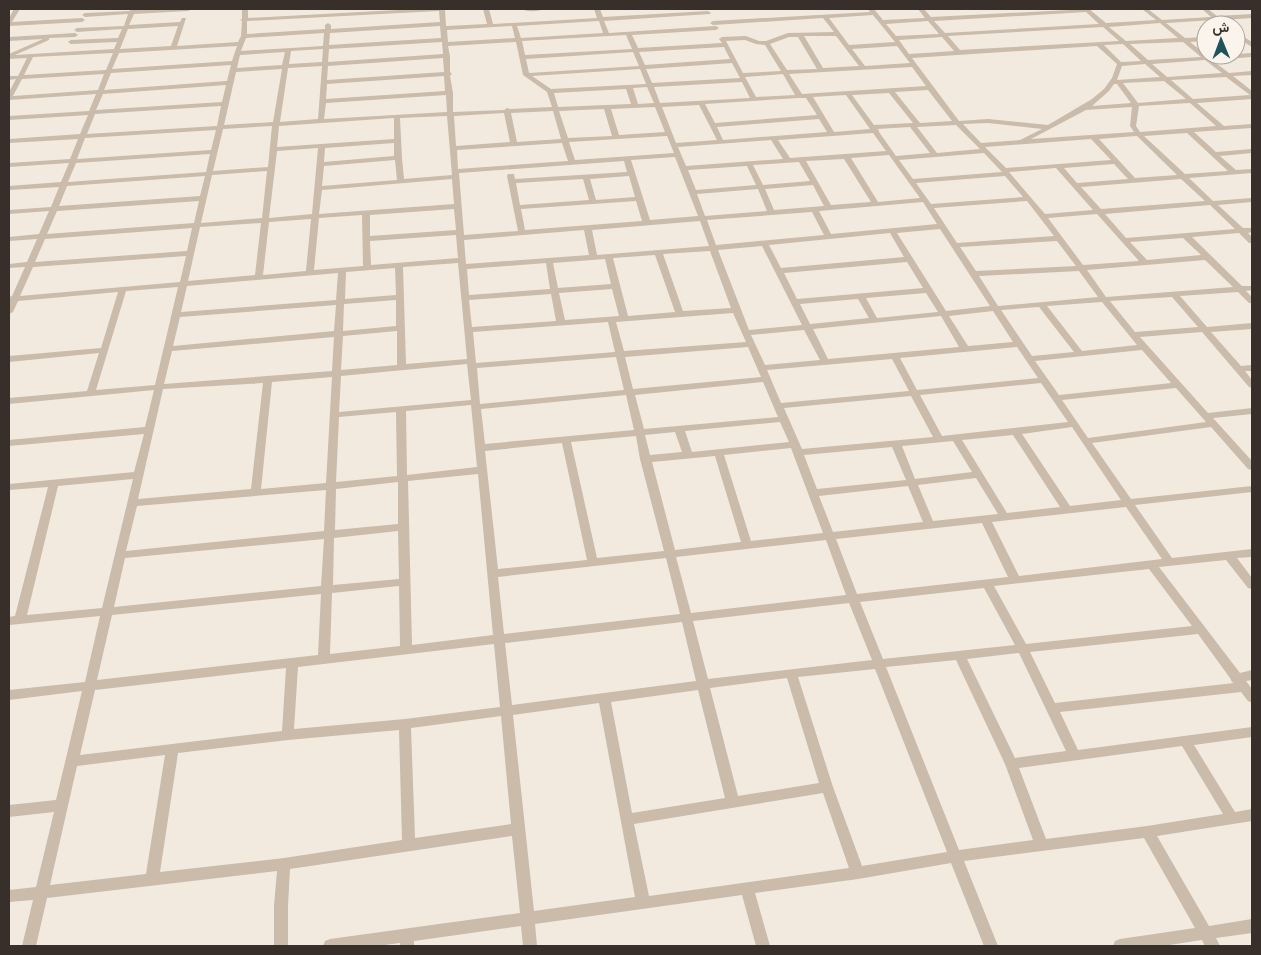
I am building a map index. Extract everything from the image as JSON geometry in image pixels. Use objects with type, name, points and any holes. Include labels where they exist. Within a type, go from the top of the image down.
[{"type":"street","points":[[9,23],[17,9],[25,9]]},
{"type":"street","points":[[65,54],[88,9]]},
{"type":"street","points":[[9,39],[76,33],[130,18],[188,9],[173,48]]},
{"type":"street","points":[[30,946],[182,283],[240,44],[245,9]]},
{"type":"street","points":[[290,17],[291,9]]},
{"type":"street","points":[[243,20],[329,12],[442,9],[449,74],[465,298],[530,946]]},
{"type":"street","points":[[486,9],[490,25]]},
{"type":"street","points":[[528,23],[525,9],[540,9]]},
{"type":"street","points":[[597,9],[607,35]]},
{"type":"street","points":[[633,9],[636,16]]},
{"type":"street","points":[[921,9],[959,53]]},
{"type":"street","points":[[1010,9],[1022,20]]},
{"type":"street","points":[[882,22],[1086,9],[1222,128]]},
{"type":"street","points":[[1145,9],[1196,50]]},
{"type":"street","points":[[171,22],[175,10]]},
{"type":"street","points":[[9,56],[240,44],[296,33],[514,24],[636,16],[665,12],[707,11],[754,99]]},
{"type":"street","points":[[240,44],[291,49],[519,40],[629,34],[715,26],[777,16],[826,16],[873,11],[956,121],[1006,172],[1043,216],[1104,299],[1144,347],[1176,385],[1252,467]]},
{"type":"street","points":[[320,121],[329,12]]},
{"type":"street","points":[[9,23],[57,22],[111,14],[109,18],[130,18],[148,23],[183,21]]},
{"type":"street","points":[[826,16],[862,68]]},
{"type":"street","points":[[9,312],[12,299],[30,265],[54,209],[130,18]]},
{"type":"street","points":[[895,38],[1196,20]]},
{"type":"street","points":[[9,56],[50,36],[57,22]]},
{"type":"street","points":[[514,24],[526,75],[550,91],[649,86],[786,72],[914,65]]},
{"type":"street","points":[[1028,25],[1038,36]]},
{"type":"street","points":[[259,278],[276,124],[286,67],[296,33]]},
{"type":"street","points":[[629,34],[693,192],[736,310],[779,406],[991,946]]},
{"type":"street","points":[[523,57],[634,50],[724,42],[746,38],[767,43],[786,36],[838,34]]},
{"type":"street","points":[[800,35],[821,70]]},
{"type":"street","points":[[908,56],[1049,46],[1196,39]]},
{"type":"street","points":[[71,42],[122,40]]},
{"type":"street","points":[[1044,41],[1049,46]]},
{"type":"street","points":[[767,43],[800,97]]},
{"type":"street","points":[[847,47],[899,44]]},
{"type":"street","points":[[1100,44],[1120,64],[1196,59]]},
{"type":"street","points":[[9,98],[31,56]]},
{"type":"street","points":[[9,78],[109,71],[286,67],[447,56]]},
{"type":"street","points":[[526,75],[734,61]]},
{"type":"street","points":[[1117,82],[1120,64]]},
{"type":"street","points":[[1216,65],[1252,96]]},
{"type":"street","points":[[1020,143],[1085,108],[1117,82],[1252,73]]},
{"type":"street","points":[[324,82],[449,74]]},
{"type":"street","points":[[374,79],[376,97]]},
{"type":"street","points":[[1117,82],[1137,105],[1137,115],[1133,126],[1139,134],[1252,241]]},
{"type":"street","points":[[9,98],[229,83]]},
{"type":"street","points":[[629,87],[635,106]]},
{"type":"street","points":[[9,141],[397,116],[701,103],[930,88]]},
{"type":"street","points":[[550,91],[572,164]]},
{"type":"street","points":[[891,91],[935,155]]},
{"type":"street","points":[[322,101],[450,93]]},
{"type":"street","points":[[848,94],[943,226],[994,308],[1169,562]]},
{"type":"street","points":[[1085,108],[1252,96]]},
{"type":"street","points":[[809,97],[832,135]]},
{"type":"street","points":[[701,103],[721,142]]},
{"type":"street","points":[[9,118],[224,104]]},
{"type":"street","points":[[606,107],[616,137]]},
{"type":"street","points":[[506,110],[514,144]]},
{"type":"street","points":[[397,116],[398,158],[401,182]]},
{"type":"street","points":[[673,145],[721,142],[821,117]]},
{"type":"street","points":[[713,125],[765,132],[832,135],[915,124],[956,121],[999,122],[1047,128]]},
{"type":"street","points":[[682,168],[847,157],[935,155],[1020,143],[1252,126]]},
{"type":"street","points":[[1189,131],[1234,172]]},
{"type":"street","points":[[765,132],[788,161]]},
{"type":"street","points":[[454,148],[669,134]]},
{"type":"street","points":[[1094,138],[1133,180]]},
{"type":"street","points":[[274,149],[398,141]]},
{"type":"street","points":[[310,273],[322,146]]},
{"type":"street","points":[[1214,154],[1252,151]]},
{"type":"street","points":[[9,165],[214,152]]},
{"type":"street","points":[[318,188],[401,182],[509,168],[677,155]]},
{"type":"street","points":[[847,157],[876,204]]},
{"type":"street","points":[[320,164],[398,158]]},
{"type":"street","points":[[626,159],[647,224]]},
{"type":"street","points":[[802,160],[829,208]]},
{"type":"street","points":[[912,181],[1116,162]]},
{"type":"street","points":[[749,163],[772,213]]},
{"type":"street","points":[[1058,166],[1102,212],[1145,263]]},
{"type":"street","points":[[509,168],[522,234]]},
{"type":"street","points":[[9,188],[271,169]]},
{"type":"street","points":[[1076,185],[1252,170]]},
{"type":"street","points":[[512,181],[632,174]]},
{"type":"street","points":[[586,177],[593,202]]},
{"type":"street","points":[[693,192],[814,183]]},
{"type":"street","points":[[9,212],[203,198]]},
{"type":"street","points":[[518,207],[638,199]]},
{"type":"street","points":[[367,239],[522,234],[876,204],[1028,199]]},
{"type":"street","points":[[1043,216],[1252,200]]},
{"type":"street","points":[[9,239],[458,206]]},
{"type":"street","points":[[814,209],[829,237]]},
{"type":"street","points":[[366,213],[367,268]]},
{"type":"street","points":[[12,299],[367,268],[549,260],[714,248],[943,226]]},
{"type":"street","points":[[588,229],[593,257]]},
{"type":"street","points":[[1125,240],[1252,230]]},
{"type":"street","points":[[893,232],[965,349]]},
{"type":"street","points":[[1185,235],[1252,301]]},
{"type":"street","points":[[955,245],[1060,238]]},
{"type":"street","points":[[764,242],[825,362]]},
{"type":"street","points":[[658,252],[680,314]]},
{"type":"street","points":[[9,266],[190,253]]},
{"type":"street","points":[[608,256],[624,318]]},
{"type":"street","points":[[974,274],[1081,268],[1208,257]]},
{"type":"street","points":[[779,271],[910,259]]},
{"type":"street","points":[[549,260],[561,323]]},
{"type":"street","points":[[399,266],[402,367]]},
{"type":"street","points":[[324,659],[342,270]]},
{"type":"street","points":[[465,298],[616,286]]},
{"type":"street","points":[[9,401],[402,367],[618,354],[748,338],[808,328],[994,308],[1252,288]]},
{"type":"street","points":[[91,393],[123,289]]},
{"type":"street","points":[[794,302],[930,290]]},
{"type":"street","points":[[1175,295],[1252,384]]},
{"type":"street","points":[[175,315],[400,297]]},
{"type":"street","points":[[861,297],[875,321]]},
{"type":"street","points":[[1040,304],[1080,354]]},
{"type":"street","points":[[469,330],[736,310]]},
{"type":"street","points":[[611,319],[618,354],[733,803]]},
{"type":"street","points":[[1134,335],[1252,326]]},
{"type":"street","points":[[168,349],[401,328]]},
{"type":"street","points":[[334,415],[629,392],[765,374],[825,362],[1019,344]]},
{"type":"street","points":[[1031,360],[1144,347]]},
{"type":"street","points":[[9,359],[104,350]]},
{"type":"street","points":[[895,356],[939,440]]},
{"type":"street","points":[[1239,369],[1252,368]]},
{"type":"street","points":[[256,492],[268,380]]},
{"type":"street","points":[[779,406],[1045,380]]},
{"type":"street","points":[[1056,398],[1176,385]]},
{"type":"street","points":[[401,409],[404,478],[406,649]]},
{"type":"street","points":[[1205,416],[1252,411]]},
{"type":"street","points":[[480,448],[784,419]]},
{"type":"street","points":[[645,459],[719,453],[896,444],[1075,424]]},
{"type":"street","points":[[1087,441],[1212,424]]},
{"type":"street","points":[[679,429],[688,455]]},
{"type":"street","points":[[9,444],[149,430]]},
{"type":"street","points":[[1016,432],[1067,509]]},
{"type":"street","points":[[956,438],[1004,516]]},
{"type":"street","points":[[566,440],[593,563]]},
{"type":"street","points":[[896,444],[929,524]]},
{"type":"street","points":[[719,453],[747,545]]},
{"type":"street","points":[[132,503],[331,486],[482,470]]},
{"type":"street","points":[[10,489],[138,475]]},
{"type":"street","points":[[812,493],[978,475]]},
{"type":"street","points":[[54,483],[14,620],[404,582]]},
{"type":"street","points":[[492,574],[1252,489]]},
{"type":"street","points":[[985,519],[1015,579]]},
{"type":"street","points":[[121,555],[404,527]]},
{"type":"street","points":[[9,695],[1252,553]]},
{"type":"street","points":[[1229,556],[1252,586]]},
{"type":"street","points":[[1151,564],[1252,698]]},
{"type":"street","points":[[987,583],[1022,648],[1074,754]]},
{"type":"street","points":[[72,761],[288,735],[405,724],[791,673],[1199,630]]},
{"type":"street","points":[[959,655],[1011,764],[1042,846]]},
{"type":"street","points":[[288,735],[292,663]]},
{"type":"street","points":[[791,673],[827,787],[858,873]]},
{"type":"street","points":[[1052,708],[1240,683],[1252,675]]},
{"type":"street","points":[[604,699],[643,903]]},
{"type":"street","points":[[405,724],[409,844]]},
{"type":"street","points":[[1011,764],[1074,754],[1186,742],[1252,732]]},
{"type":"street","points":[[1186,742],[1232,818]]},
{"type":"street","points":[[152,878],[172,749]]},
{"type":"street","points":[[628,819],[827,787]]},
{"type":"street","points":[[9,811],[62,804]]},
{"type":"street","points":[[330,946],[407,941],[527,919],[858,873],[956,856],[1147,832],[1252,815]]},
{"type":"street","points":[[9,896],[284,864],[518,828]]},
{"type":"street","points":[[1147,832],[1213,946]]},
{"type":"street","points":[[282,946],[281,906],[284,864]]},
{"type":"street","points":[[748,888],[763,946]]},
{"type":"street","points":[[1120,946],[1252,926]]}]
